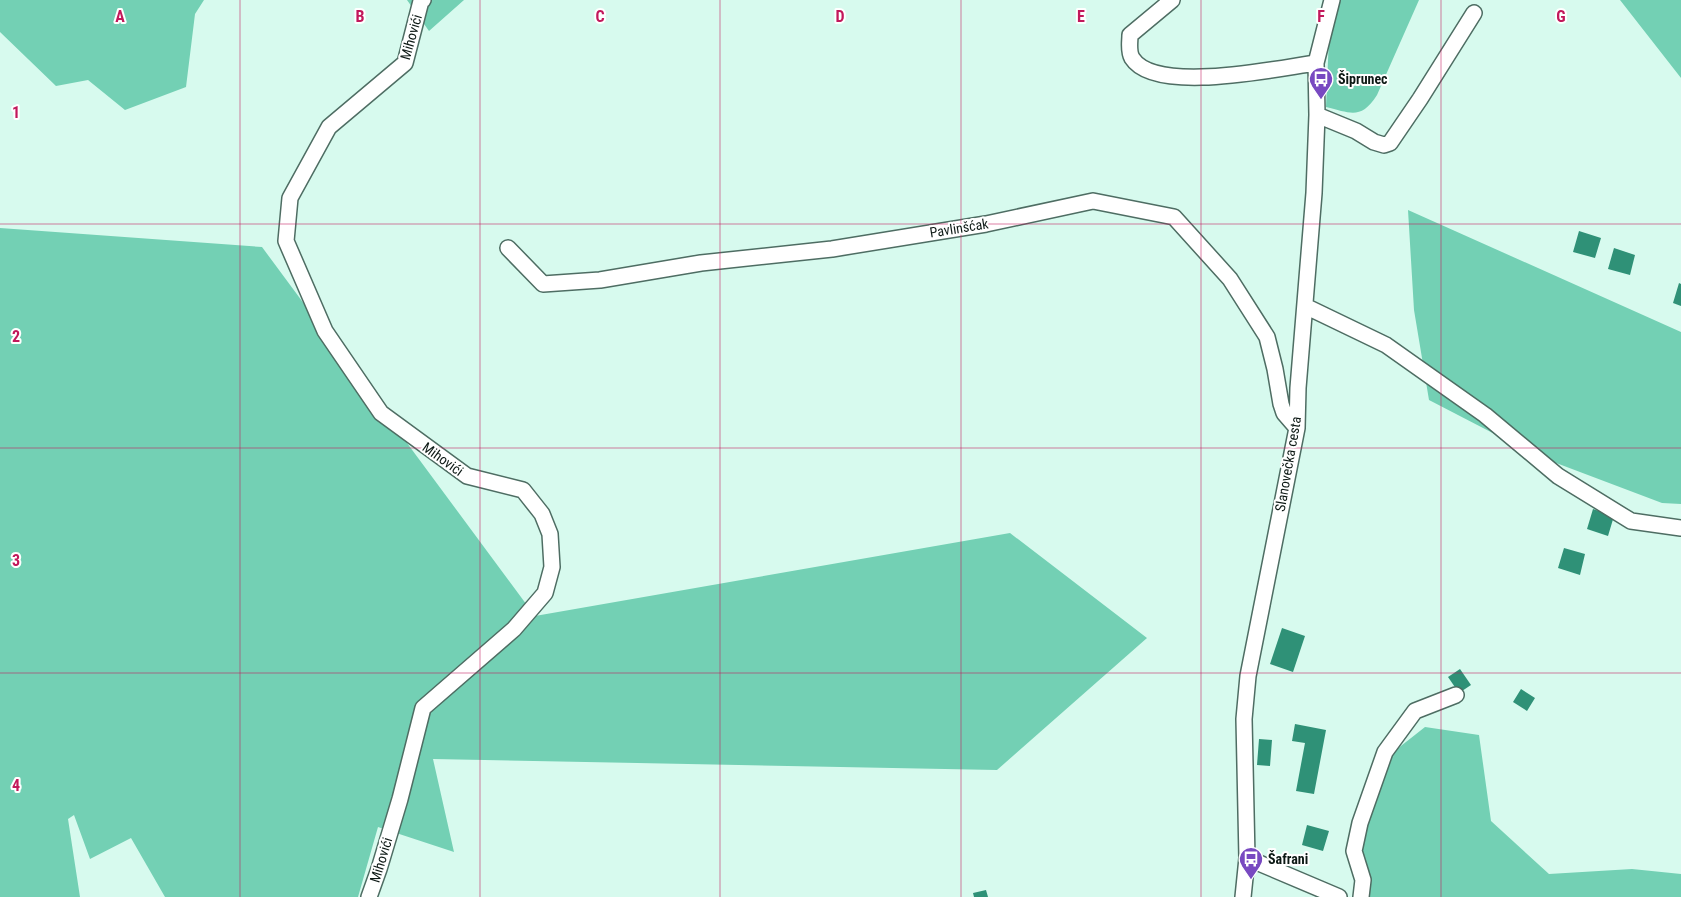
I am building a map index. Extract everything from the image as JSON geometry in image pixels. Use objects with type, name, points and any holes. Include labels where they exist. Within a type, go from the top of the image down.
[{"type":"street","name":"Mihovići","points":[[369,897],[392,825],[423,708],[514,629],[545,593],[552,567],[550,534],[542,514],[523,490],[467,476],[380,412],[325,331],[286,241],[290,198],[330,127],[406,63],[423,0]]},
{"type":"street","points":[[1172,0],[1130,35],[1129,48],[1131,57],[1148,70],[1166,75],[1190,78],[1235,75],[1316,63]]},
{"type":"street","name":"Slanovečka cesta","points":[[1243,897],[1247,858],[1244,719],[1248,676],[1297,428],[1298,388],[1314,193],[1317,115],[1316,63],[1332,0]]},
{"type":"street","points":[[1317,115],[1356,131],[1374,142],[1384,145],[1390,143],[1474,13]]},
{"type":"street","name":"Pavlinšćak","points":[[508,248],[543,284],[600,280],[702,262],[832,249],[986,224],[1093,201],[1174,218],[1230,279],[1267,337],[1284,414],[1297,428]]},
{"type":"street","points":[[1305,306],[1386,346],[1485,415],[1558,476],[1632,521],[1681,528]]},
{"type":"street","points":[[1361,897],[1363,880],[1354,851],[1360,823],[1385,752],[1415,711],[1456,695]]},
{"type":"street","points":[[1247,858],[1339,897]]},
{"type":"green space","points":[[0,0],[204,0],[195,14],[186,87],[125,110],[88,80],[56,86],[0,32]]},
{"type":"green space","points":[[407,0],[464,0],[429,31]]},
{"type":"green space","points":[[1340,0],[1419,0],[1377,95],[1366,108],[1355,113],[1326,107],[1329,37]]},
{"type":"green space","points":[[1620,0],[1681,0],[1681,78]]},
{"type":"green space","points":[[1408,210],[1681,332],[1681,504],[1662,503],[1535,455],[1429,400],[1414,310]]},
{"type":"green space","points":[[0,228],[262,247],[535,616],[1010,533],[1147,638],[997,770],[433,759],[454,852],[378,827],[358,897],[165,897],[131,838],[90,859],[74,815],[68,819],[80,897],[0,897]]},
{"type":"green space","points":[[1425,727],[1479,735],[1491,821],[1549,874],[1632,869],[1681,874],[1681,897],[1369,897],[1371,884],[1361,851],[1372,802],[1392,753]]},
{"type":"building","points":[[1579,231],[1601,238],[1595,258],[1573,252]]},
{"type":"building","points":[[1614,248],[1635,255],[1630,275],[1608,269]]},
{"type":"building","points":[[1679,283],[1681,284],[1681,306],[1673,303]]},
{"type":"building","points":[[1593,509],[1614,516],[1608,536],[1587,529]]},
{"type":"building","points":[[1564,548],[1585,554],[1580,575],[1558,568]]},
{"type":"building","points":[[1282,628],[1305,636],[1293,672],[1270,664]]},
{"type":"building","points":[[1460,669],[1471,685],[1459,693],[1448,677]]},
{"type":"building","points":[[1521,689],[1535,698],[1527,711],[1513,702]]},
{"type":"building","points":[[1295,724],[1326,730],[1314,794],[1296,791],[1305,743],[1292,741]]},
{"type":"building","points":[[1259,739],[1272,740],[1270,766],[1257,765]]},
{"type":"building","points":[[1307,825],[1329,831],[1323,851],[1302,845]]},
{"type":"building","points":[[986,890],[988,897],[974,897],[973,893]]},
{"type":"place","name":"Šiprunec","points":[[1321,100]]},
{"type":"place","name":"Šafrani","points":[[1251,880]]}]
